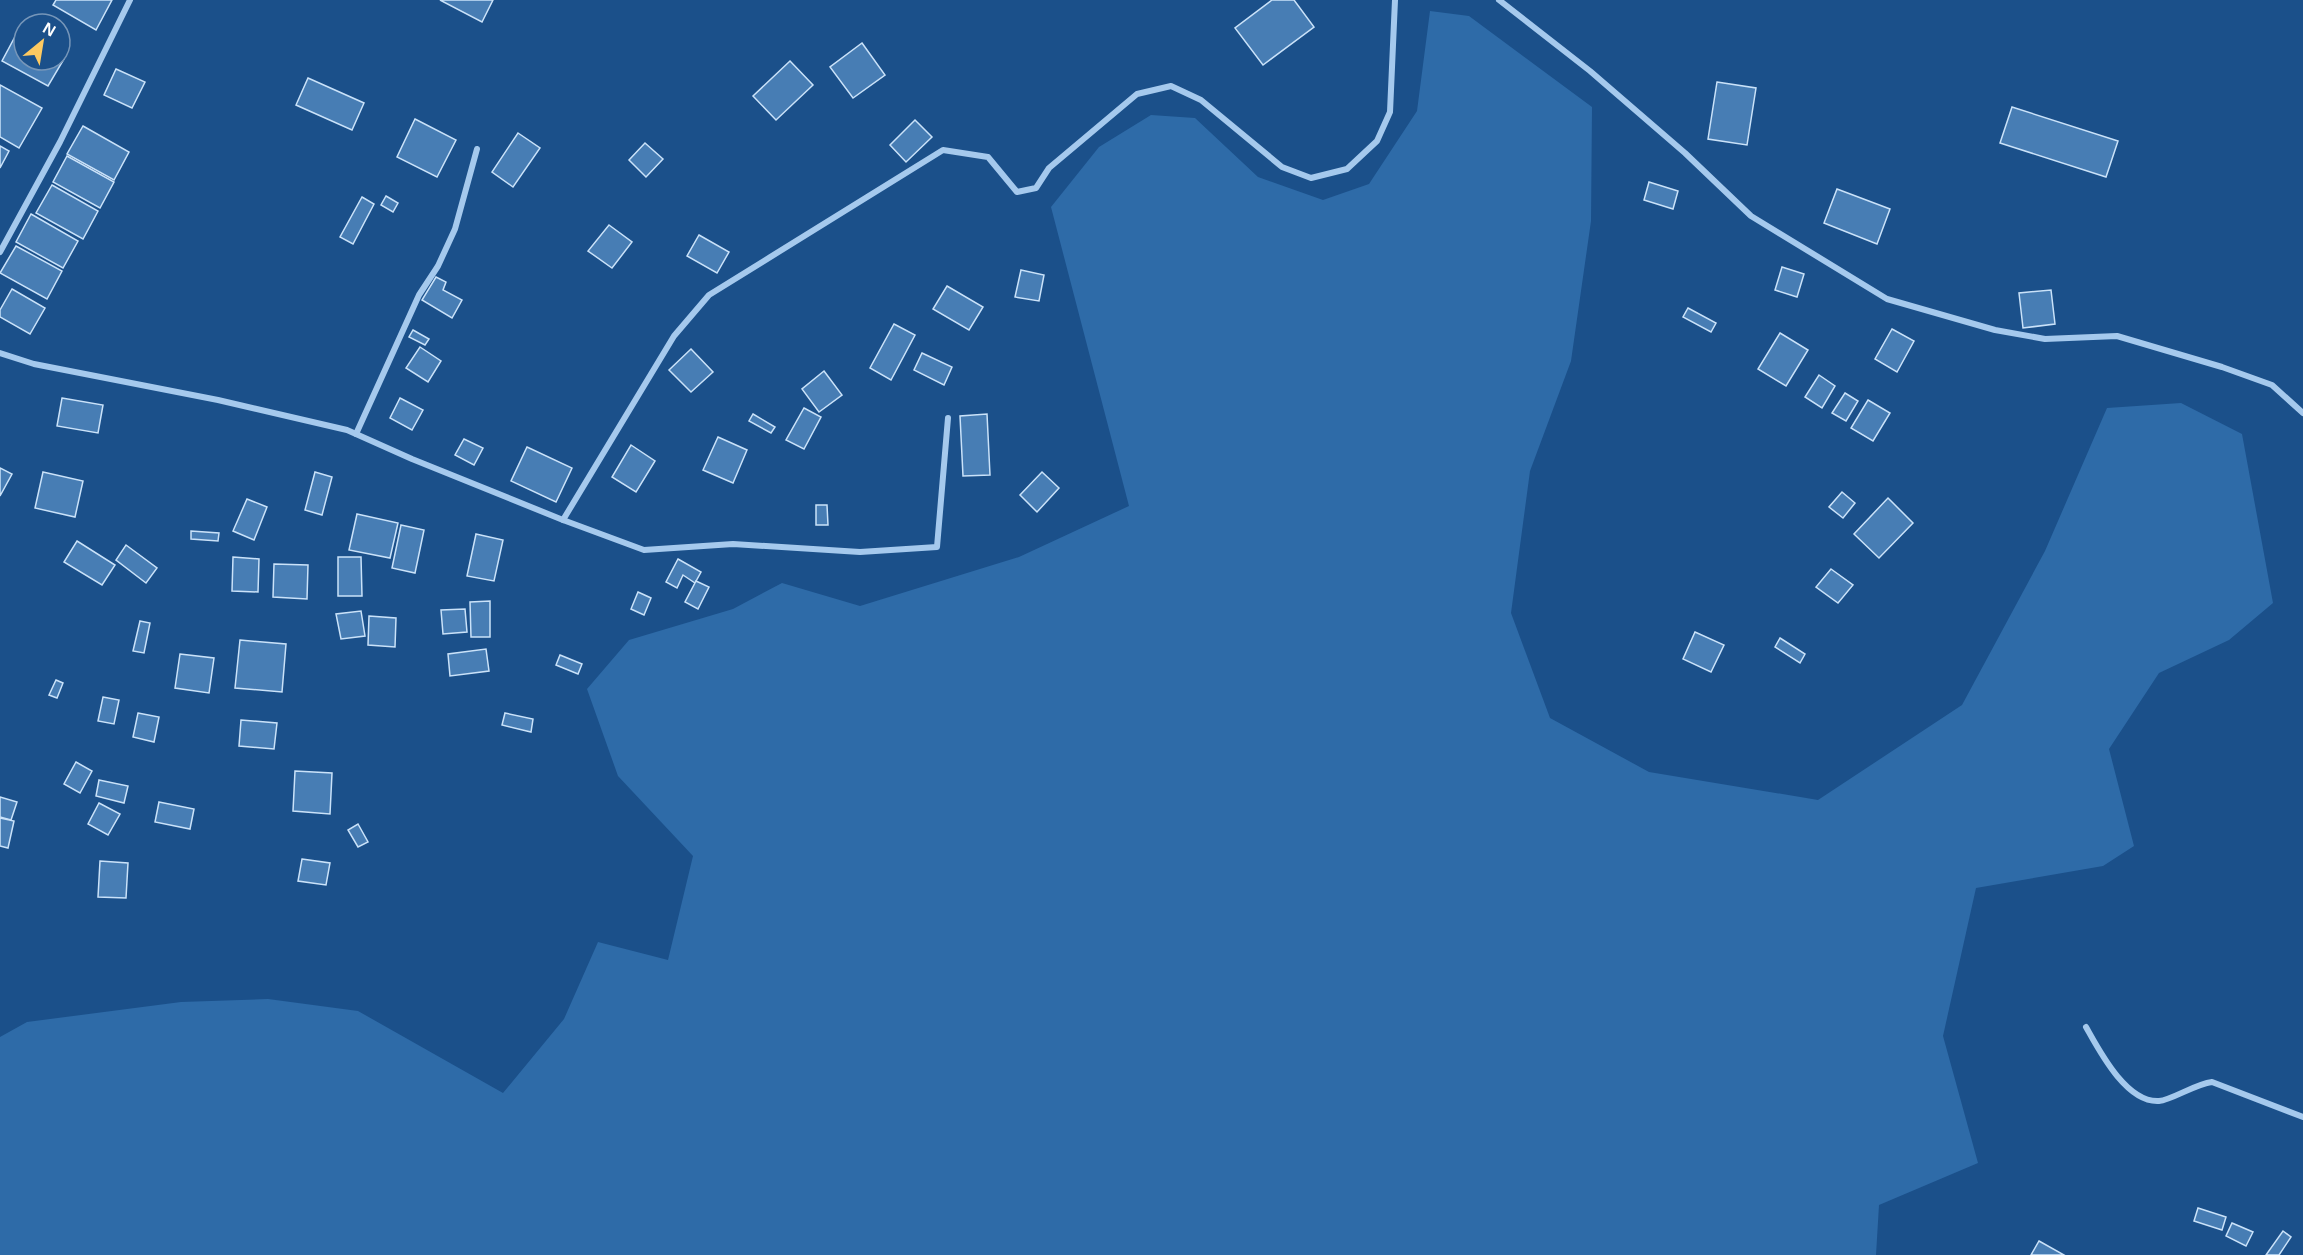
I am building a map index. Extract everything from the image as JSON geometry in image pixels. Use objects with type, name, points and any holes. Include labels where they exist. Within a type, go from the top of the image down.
[{"type":"street","points":[[0,252],[60,142],[130,0]]},
{"type":"street","points":[[563,520],[674,336],[709,295],[942,150],[988,157],[1017,192],[1036,188],[1049,168],[1137,94],[1171,86],[1201,100],[1282,167],[1311,178],[1347,169],[1377,141],[1390,112],[1395,0]]},
{"type":"street","points":[[1499,0],[1590,71],[1685,153],[1751,216],[1887,299],[1995,330],[2045,339],[2117,336],[2222,367],[2272,385],[2303,413]]},
{"type":"street","points":[[356,434],[418,295],[438,266],[455,229],[477,149]]},
{"type":"street","points":[[0,353],[34,364],[218,400],[347,430],[412,459],[644,550],[733,544],[860,552],[937,547],[948,418]]},
{"type":"street","points":[[2086,1027],[2113,1074],[2142,1096],[2159,1101],[2202,1083],[2212,1082],[2303,1117]]},
{"type":"shaded area","points":[[1430,11],[1469,16],[1592,107],[1591,221],[1571,361],[1530,471],[1511,613],[1550,718],[1649,772],[1818,800],[1962,705],[2045,551],[2107,408],[2181,403],[2242,434],[2273,603],[2229,640],[2159,673],[2109,749],[2134,846],[2103,866],[1976,888],[1943,1036],[1978,1163],[1879,1205],[1876,1255],[0,1255],[0,1037],[27,1022],[181,1002],[268,999],[358,1011],[503,1093],[564,1019],[598,942],[668,960],[693,856],[618,776],[587,689],[629,640],[733,609],[782,583],[860,606],[1019,557],[1129,506],[1051,207],[1099,147],[1151,115],[1195,118],[1258,177],[1323,200],[1369,184],[1417,111]]},
{"type":"building","points":[[56,0],[112,0],[96,30],[72,16],[72,12],[65,12],[53,5]]},
{"type":"building","points":[[440,0],[493,0],[482,22]]},
{"type":"building","points":[[1272,0],[1294,0],[1314,27],[1263,65],[1235,28]]},
{"type":"building","points":[[12,42],[12,66],[2,61]]},
{"type":"building","points":[[862,43],[885,75],[853,98],[830,67]]},
{"type":"building","points":[[790,61],[813,85],[776,120],[753,96]]},
{"type":"building","points":[[116,69],[145,82],[132,108],[104,95]]},
{"type":"building","points":[[22,72],[56,72],[48,86]]},
{"type":"building","points":[[308,78],[364,103],[352,130],[296,105]]},
{"type":"building","points":[[1717,82],[1756,88],[1747,145],[1708,139]]},
{"type":"building","points":[[0,85],[42,108],[19,148],[0,137]]},
{"type":"building","points":[[2012,107],[2118,141],[2106,177],[2000,143]]},
{"type":"building","points":[[415,119],[456,140],[437,177],[397,157]]},
{"type":"building","points":[[915,120],[932,137],[906,162],[890,145]]},
{"type":"building","points":[[83,126],[129,152],[114,180],[67,154]]},
{"type":"building","points":[[518,133],[540,148],[513,187],[492,172]]},
{"type":"building","points":[[645,143],[663,159],[646,177],[629,160]]},
{"type":"building","points":[[0,146],[9,151],[0,168]]},
{"type":"building","points":[[67,156],[114,182],[100,208],[53,182]]},
{"type":"building","points":[[1649,182],[1678,191],[1673,209],[1644,200]]},
{"type":"building","points":[[52,185],[98,211],[83,239],[36,213]]},
{"type":"building","points":[[1837,189],[1890,209],[1877,244],[1824,223]]},
{"type":"building","points":[[386,196],[398,203],[393,212],[381,205]]},
{"type":"building","points":[[362,197],[374,204],[353,244],[340,237]]},
{"type":"building","points":[[31,214],[78,241],[63,268],[16,242]]},
{"type":"building","points":[[609,225],[632,242],[612,268],[588,251]]},
{"type":"building","points":[[699,235],[729,252],[717,273],[687,256]]},
{"type":"building","points":[[16,246],[62,271],[47,299],[0,273]]},
{"type":"building","points":[[1782,267],[1804,274],[1797,297],[1775,290]]},
{"type":"building","points":[[1021,270],[1044,275],[1039,301],[1015,297]]},
{"type":"building","points":[[436,277],[446,282],[443,290],[462,300],[452,318],[422,300]]},
{"type":"building","points":[[947,286],[983,307],[969,330],[933,309]]},
{"type":"building","points":[[12,289],[45,308],[30,334],[0,317],[0,310]]},
{"type":"building","points":[[2051,290],[2055,324],[2023,328],[2019,293]]},
{"type":"building","points":[[1688,308],[1716,323],[1711,332],[1683,317]]},
{"type":"building","points":[[894,324],[915,335],[891,380],[870,368]]},
{"type":"building","points":[[1892,329],[1914,341],[1897,372],[1875,359]]},
{"type":"building","points":[[413,330],[429,339],[425,345],[409,337]]},
{"type":"building","points":[[1780,333],[1808,350],[1786,386],[1758,369]]},
{"type":"building","points":[[420,347],[441,361],[428,382],[406,368]]},
{"type":"building","points":[[691,349],[713,372],[691,392],[669,370]]},
{"type":"building","points":[[922,353],[952,367],[944,385],[914,370]]},
{"type":"building","points":[[824,371],[842,395],[819,412],[802,389]]},
{"type":"building","points":[[1819,375],[1835,386],[1822,408],[1805,397]]},
{"type":"building","points":[[1845,393],[1858,401],[1846,421],[1832,413]]},
{"type":"building","points":[[62,398],[103,405],[98,433],[57,426]]},
{"type":"building","points":[[400,398],[423,410],[412,430],[390,418]]},
{"type":"building","points":[[1868,400],[1890,413],[1873,441],[1851,428]]},
{"type":"building","points":[[804,408],[821,417],[804,449],[786,440]]},
{"type":"building","points":[[753,414],[775,427],[771,433],[749,421]]},
{"type":"building","points":[[987,414],[990,475],[963,476],[960,416]]},
{"type":"building","points":[[718,437],[747,450],[733,483],[703,470]]},
{"type":"building","points":[[464,439],[483,448],[474,465],[455,455]]},
{"type":"building","points":[[631,445],[655,461],[636,492],[612,477]]},
{"type":"building","points":[[527,447],[572,468],[556,502],[511,481]]},
{"type":"building","points":[[0,468],[12,474],[0,496]]},
{"type":"building","points":[[43,472],[83,481],[75,517],[35,508]]},
{"type":"building","points":[[315,472],[332,477],[322,515],[305,510]]},
{"type":"building","points":[[1042,472],[1059,488],[1037,512],[1020,495]]},
{"type":"building","points":[[1842,492],[1855,503],[1843,518],[1829,507]]},
{"type":"building","points":[[1888,498],[1913,523],[1879,558],[1854,534]]},
{"type":"building","points":[[247,499],[267,507],[254,540],[233,531]]},
{"type":"building","points":[[816,505],[827,505],[828,525],[816,525]]},
{"type":"building","points":[[357,514],[398,523],[390,558],[349,550]]},
{"type":"building","points":[[401,525],[424,530],[415,573],[392,568]]},
{"type":"building","points":[[191,531],[219,533],[218,541],[191,539]]},
{"type":"building","points":[[476,534],[503,540],[494,581],[467,576]]},
{"type":"building","points":[[77,541],[115,565],[102,585],[64,562]]},
{"type":"building","points":[[126,545],[157,568],[146,583],[116,560]]},
{"type":"building","points":[[233,557],[259,559],[258,592],[232,591]]},
{"type":"building","points":[[338,557],[361,557],[362,596],[338,596]]},
{"type":"building","points":[[678,559],[701,572],[695,583],[683,575],[677,588],[666,582]]},
{"type":"building","points":[[274,564],[308,565],[307,599],[273,597]]},
{"type":"building","points":[[1831,569],[1853,585],[1838,603],[1816,587]]},
{"type":"building","points":[[696,581],[709,587],[698,609],[685,602]]},
{"type":"building","points":[[638,592],[651,598],[644,615],[631,609]]},
{"type":"building","points":[[490,601],[490,637],[471,637],[470,602]]},
{"type":"building","points":[[465,609],[467,632],[443,634],[441,610]]},
{"type":"building","points":[[361,611],[365,636],[341,639],[336,614]]},
{"type":"building","points":[[369,616],[396,618],[395,647],[368,645]]},
{"type":"building","points":[[140,621],[150,623],[144,653],[133,651]]},
{"type":"building","points":[[1695,632],[1724,645],[1711,672],[1683,659]]},
{"type":"building","points":[[1780,638],[1805,654],[1800,663],[1775,647]]},
{"type":"building","points":[[240,640],[286,644],[282,692],[235,688]]},
{"type":"building","points":[[486,649],[489,671],[450,676],[448,654]]},
{"type":"building","points":[[180,654],[214,658],[209,693],[175,688]]},
{"type":"building","points":[[560,655],[582,664],[578,674],[556,665]]},
{"type":"building","points":[[56,680],[63,683],[57,698],[49,695]]},
{"type":"building","points":[[103,697],[119,700],[114,724],[98,721]]},
{"type":"building","points":[[138,713],[159,717],[154,742],[133,737]]},
{"type":"building","points":[[505,713],[533,719],[531,732],[502,725]]},
{"type":"building","points":[[241,720],[277,723],[274,749],[239,746]]},
{"type":"building","points":[[76,762],[92,771],[80,793],[64,784]]},
{"type":"building","points":[[295,771],[332,773],[330,814],[293,811]]},
{"type":"building","points":[[99,780],[128,786],[124,803],[96,796]]},
{"type":"building","points":[[0,797],[17,802],[11,820],[0,817]]},
{"type":"building","points":[[159,802],[194,809],[190,829],[155,822]]},
{"type":"building","points":[[99,803],[120,814],[108,835],[88,824]]},
{"type":"building","points":[[0,818],[14,821],[8,848],[0,846]]},
{"type":"building","points":[[358,824],[368,842],[358,847],[348,830]]},
{"type":"building","points":[[302,859],[330,863],[326,885],[298,881]]},
{"type":"building","points":[[100,861],[128,863],[126,898],[98,897]]},
{"type":"building","points":[[2198,1208],[2226,1217],[2222,1230],[2194,1221]]},
{"type":"building","points":[[2232,1223],[2253,1232],[2246,1246],[2226,1236]]},
{"type":"building","points":[[2283,1231],[2291,1237],[2279,1255],[2266,1255]]},
{"type":"building","points":[[2039,1241],[2064,1255],[2031,1255]]}]
